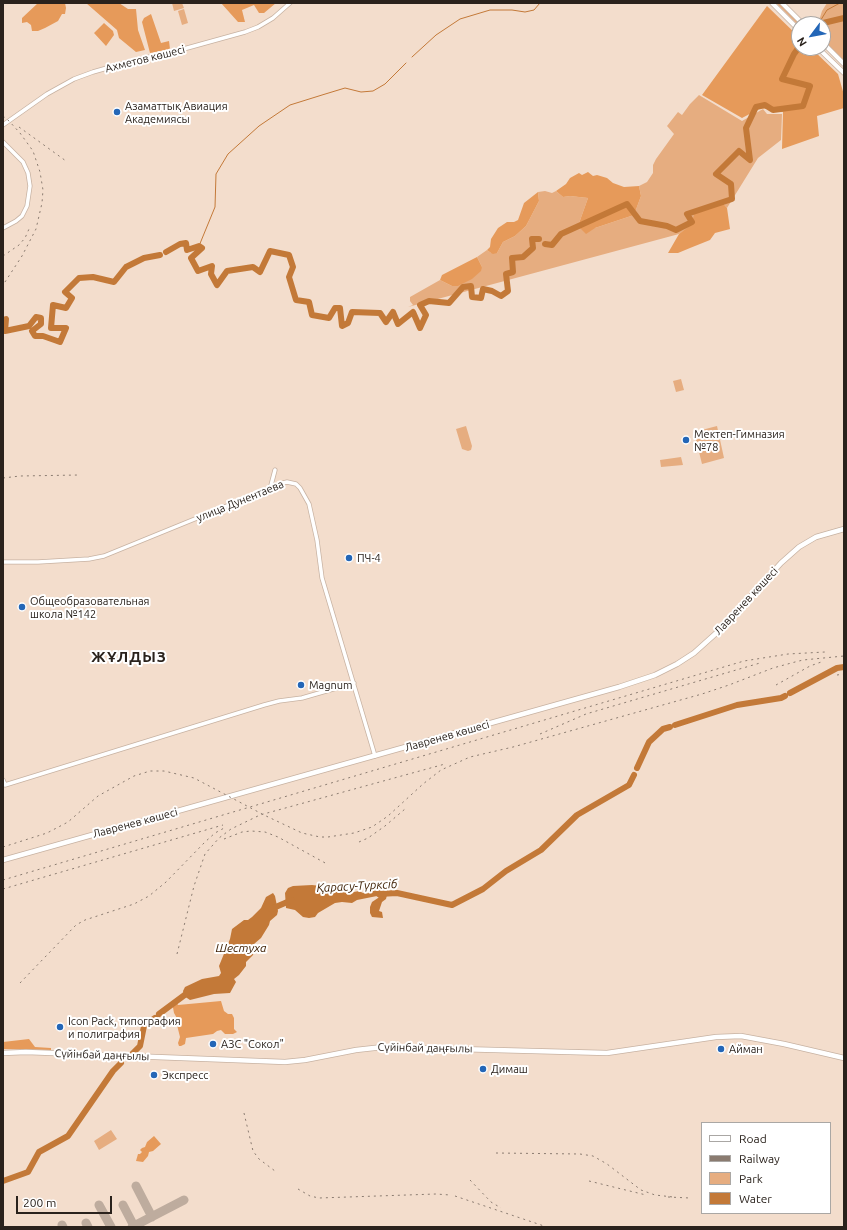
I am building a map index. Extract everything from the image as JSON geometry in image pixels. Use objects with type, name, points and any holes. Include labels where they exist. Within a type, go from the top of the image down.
[{"type":"main road","points":[[772,3],[791,22]]},
{"type":"main road","points":[[782,3],[795,16]]},
{"type":"main road","points":[[831,52],[844,64]]},
{"type":"main road","points":[[826,56],[844,73]]},
{"type":"main road","name":"Лавренев көшесі","points":[[3,860],[626,685],[655,675],[677,664],[694,653],[718,632],[738,612],[781,563],[799,547],[816,537],[844,528]]},
{"type":"main road","name":"Сүйінбай даңғылы","points":[[3,1052],[286,1062],[383,1047],[607,1053],[716,1037],[741,1036],[844,1058]]},
{"type":"street","name":"Ахметов көшесі","points":[[3,125],[47,94],[74,79],[128,62],[180,50],[245,32],[258,27],[273,18],[290,3]]},
{"type":"street","points":[[3,142],[22,162],[28,173],[30,186],[28,200],[22,216],[3,228]]},
{"type":"street","points":[[270,489],[275,470]]},
{"type":"street","name":"улица Дунентаева","points":[[3,562],[38,562],[89,559],[104,556],[287,482],[296,484],[309,504],[317,540],[322,578],[375,756]]},
{"type":"street","points":[[3,780],[4,784],[11,783],[264,705],[279,701],[302,698],[354,684]]},
{"type":"green space","points":[[172,3],[182,3],[184,8],[174,11]]},
{"type":"green space","points":[[776,3],[780,3],[793,16],[791,16],[791,18]]},
{"type":"green space","points":[[827,3],[844,3],[844,61],[831,48],[831,16],[820,16]]},
{"type":"green space","points":[[184,9],[188,23],[182,25],[178,11]]},
{"type":"green space","points":[[699,95],[742,121],[763,109],[767,114],[782,114],[781,140],[758,158],[727,208],[722,202],[710,208],[692,225],[679,234],[408,307],[413,305],[410,301],[410,297],[440,280],[452,286],[482,267],[477,257],[487,250],[491,253],[497,253],[503,242],[515,236],[526,226],[539,201],[538,192],[545,191],[552,193],[556,191],[563,197],[570,196],[588,198],[578,226],[595,228],[634,215],[641,196],[639,186],[647,182],[653,173],[653,165],[656,159],[674,134],[667,126],[678,112],[682,115]]},
{"type":"green space","points":[[681,379],[684,390],[676,392],[673,381]]},
{"type":"green space","points":[[466,426],[472,446],[471,450],[468,451],[462,449],[456,429]]},
{"type":"green space","points":[[717,426],[724,458],[702,464],[694,432]]},
{"type":"green space","points":[[681,457],[683,465],[661,467],[660,460]]},
{"type":"green space","points":[[111,1130],[117,1139],[99,1150],[94,1141]]},
{"type":"shaded area","points":[[38,3],[65,3],[65,14],[62,14],[58,21],[45,28],[38,31],[32,31],[31,25],[27,22],[22,23],[22,18]]},
{"type":"shaded area","points":[[86,3],[119,3],[128,9],[136,9],[138,30],[145,50],[136,52],[119,38],[117,30]]},
{"type":"shaded area","points":[[221,3],[276,3],[264,13],[259,13],[254,5],[242,10],[245,22],[238,22]]},
{"type":"shaded area","points":[[767,6],[791,29],[791,56],[819,56],[838,74],[844,95],[844,108],[817,116],[819,136],[782,149],[783,112],[761,108],[742,118],[702,95]]},
{"type":"shaded area","points":[[151,14],[161,43],[169,41],[170,49],[150,53],[142,22],[144,18]]},
{"type":"shaded area","points":[[104,23],[113,31],[114,35],[106,46],[94,33]]},
{"type":"shaded area","points":[[588,172],[593,176],[597,175],[607,178],[613,183],[624,187],[639,186],[641,196],[634,215],[595,228],[586,234],[578,226],[588,198],[570,196],[563,197],[556,191],[566,184],[570,178],[579,173],[582,175]]},
{"type":"shaded area","points":[[538,192],[539,201],[526,226],[515,236],[503,242],[497,253],[493,254],[487,250],[490,247],[491,239],[498,228],[507,222],[514,222],[518,220],[524,203]]},
{"type":"shaded area","points":[[722,202],[727,208],[730,229],[715,233],[710,240],[678,253],[668,253],[679,234],[692,224],[694,214]]},
{"type":"shaded area","points":[[477,257],[482,267],[481,271],[472,279],[458,286],[452,286],[440,280],[442,275]]},
{"type":"shaded area","points":[[176,1000],[178,1005],[221,1001],[224,1011],[228,1014],[232,1014],[234,1018],[234,1029],[237,1032],[233,1034],[225,1034],[221,1030],[213,1034],[186,1038],[185,1044],[179,1046],[178,1043],[180,1037],[177,1025],[178,1020],[174,1013],[172,1002]]},
{"type":"shaded area","points":[[29,1039],[35,1047],[51,1048],[51,1050],[3,1049],[3,1042]]},
{"type":"shaded area","points":[[154,1136],[161,1144],[153,1151],[149,1152],[148,1156],[143,1162],[136,1161],[138,1154],[142,1152],[140,1150],[145,1147],[147,1142]]},
{"type":"water","points":[[293,886],[321,886],[323,893],[327,892],[332,894],[346,891],[349,893],[359,891],[363,893],[368,891],[384,891],[387,895],[386,899],[382,902],[379,911],[382,912],[383,918],[372,917],[370,913],[372,902],[379,896],[357,900],[352,903],[335,903],[318,913],[315,917],[309,918],[303,917],[295,910],[286,908],[285,893],[288,888]]},
{"type":"water","name":"Шестуха","points":[[273,893],[278,911],[277,915],[270,921],[261,938],[254,944],[255,947],[253,955],[246,962],[246,966],[239,975],[234,979],[236,982],[230,993],[214,994],[190,1000],[184,996],[183,991],[185,987],[202,979],[219,976],[221,973],[219,966],[230,939],[232,929],[244,920],[248,920],[252,917],[261,908],[266,897]]},
{"type":"waterway","points":[[412,57],[436,35],[460,19],[490,10],[512,10],[525,12],[534,10],[540,3]]},
{"type":"waterway","points":[[823,16],[827,10],[840,3]]},
{"type":"waterway","points":[[831,21],[844,18]]},
{"type":"waterway","points":[[545,244],[552,245],[561,234],[627,204],[640,221],[667,226],[676,230],[692,222],[687,214],[732,199],[731,184],[716,174],[739,151],[750,160],[746,128],[756,107],[765,105],[773,110],[803,106],[810,86],[782,79],[793,56]]},
{"type":"waterway","points":[[199,246],[215,207],[216,174],[228,154],[259,126],[290,105],[322,95],[345,88],[361,92],[373,91],[385,84],[406,63]]},
{"type":"waterway","points":[[166,252],[180,244],[186,243],[187,250],[199,246],[202,248],[191,258],[198,271],[212,266],[211,274],[217,285],[227,271],[253,267],[260,272],[270,251],[289,255],[293,267],[289,277],[296,300],[309,302],[312,315],[329,318],[335,308],[340,308],[342,326],[348,323],[352,312],[380,313],[386,322],[393,312],[398,324],[413,312],[420,328],[426,315],[420,305],[429,301],[449,303],[463,287],[471,286],[472,297],[481,298],[483,289],[492,291],[501,296],[508,291],[506,274],[513,272],[512,258],[523,257],[533,248],[532,239],[539,239]]},
{"type":"waterway","points":[[3,320],[6,319],[5,331],[29,326],[36,317],[41,318],[41,324],[32,331],[35,336],[43,336],[60,342],[66,328],[51,328],[53,305],[66,308],[72,298],[65,292],[79,278],[93,277],[114,282],[126,267],[144,258],[160,255]]},
{"type":"waterway","name":"Қарасу-Түрксіб","points":[[790,693],[837,668],[844,667]]},
{"type":"waterway","name":"Қарасу-Түрксіб","points":[[675,725],[737,705],[781,698],[785,696]]},
{"type":"waterway","name":"Қарасу-Түрксіб","points":[[637,768],[649,742],[663,729],[670,727]]},
{"type":"waterway","name":"Қарасу-Түрксіб","points":[[379,894],[397,893],[452,905],[483,889],[506,871],[541,850],[577,815],[629,785],[634,775]]},
{"type":"waterway","name":"Қарасу-Түрксіб","points":[[271,909],[292,900]]},
{"type":"waterway","name":"Қарасу-Түрксіб","points":[[159,1014],[190,991]]},
{"type":"waterway","name":"Қарасу-Түрксіб","points":[[132,1054],[140,1046],[144,1026],[155,1018]]},
{"type":"waterway","name":"Қарасу-Түрксіб","points":[[3,1181],[28,1172],[39,1152],[68,1136],[113,1071],[121,1063]]},
{"type":"taxiway","points":[[136,1186],[152,1217]]},
{"type":"taxiway","points":[[132,1227],[184,1200]]},
{"type":"taxiway","points":[[99,1205],[111,1227]]},
{"type":"taxiway","points":[[123,1205],[134,1226]]},
{"type":"taxiway","points":[[86,1223],[88,1227]]},
{"type":"railway","points":[[3,116],[20,133],[33,151],[40,172],[43,190],[42,203],[36,229],[22,256],[3,285]]},
{"type":"railway","points":[[19,127],[66,161]]},
{"type":"railway","points":[[3,256],[19,245],[25,238],[29,229]]},
{"type":"railway","points":[[3,478],[20,476],[79,475]]},
{"type":"railway","points":[[3,880],[744,661],[788,654],[825,652]]},
{"type":"railway","points":[[3,847],[47,833],[68,822],[98,796],[134,776],[150,771],[164,771],[194,778],[264,815],[302,833],[320,837],[354,833],[372,827],[388,816],[423,784],[441,770],[470,757],[513,747],[702,694],[773,668],[795,662],[844,656]]},
{"type":"railway","points":[[776,685],[810,666],[824,661]]},
{"type":"railway","points":[[540,734],[586,714],[760,663]]},
{"type":"railway","points":[[837,675],[844,674]]},
{"type":"railway","points":[[177,954],[194,886],[205,854],[219,838],[231,829],[260,815],[445,764]]},
{"type":"railway","points":[[359,842],[368,838],[385,826],[405,809]]},
{"type":"railway","points":[[3,889],[223,825]]},
{"type":"railway","points":[[20,983],[76,925],[85,920],[134,904],[149,896],[166,882],[215,833],[226,827]]},
{"type":"railway","points":[[224,839],[242,832],[265,832],[278,837],[327,864]]},
{"type":"railway","points":[[244,1113],[253,1151],[259,1159],[275,1171]]},
{"type":"railway","points":[[496,1153],[580,1154],[593,1156],[607,1164],[641,1190],[655,1195],[673,1197]]},
{"type":"railway","points":[[470,1180],[491,1202],[501,1208]]},
{"type":"railway","points":[[589,1181],[646,1195]]},
{"type":"railway","points":[[298,1189],[310,1196],[319,1198],[436,1194],[450,1195]]},
{"type":"railway","points":[[455,1196],[547,1227]]},
{"type":"railway","points":[[668,1197],[690,1198]]},
{"type":"place","name":"Азаматтық Авиация Академиясы","points":[[117,112]]},
{"type":"place","name":"Мектеп-Гимназия №78","points":[[686,440]]},
{"type":"place","name":"ПЧ-4","points":[[349,558]]},
{"type":"place","name":"Общеобразовательная школа №142","points":[[22,607]]},
{"type":"place","name":"Magnum","points":[[301,685]]},
{"type":"place","name":"Icon Pack, типография и полиграфия","points":[[60,1027]]},
{"type":"place","name":"АЗС \"Сокол\"","points":[[213,1044]]},
{"type":"place","name":"Айман","points":[[721,1049]]},
{"type":"place","name":"Димаш","points":[[483,1069]]},
{"type":"place","name":"Экспресс","points":[[154,1075]]},
{"type":"district","name":"ЖҰЛДЫЗ","points":[[129,657]]}]
